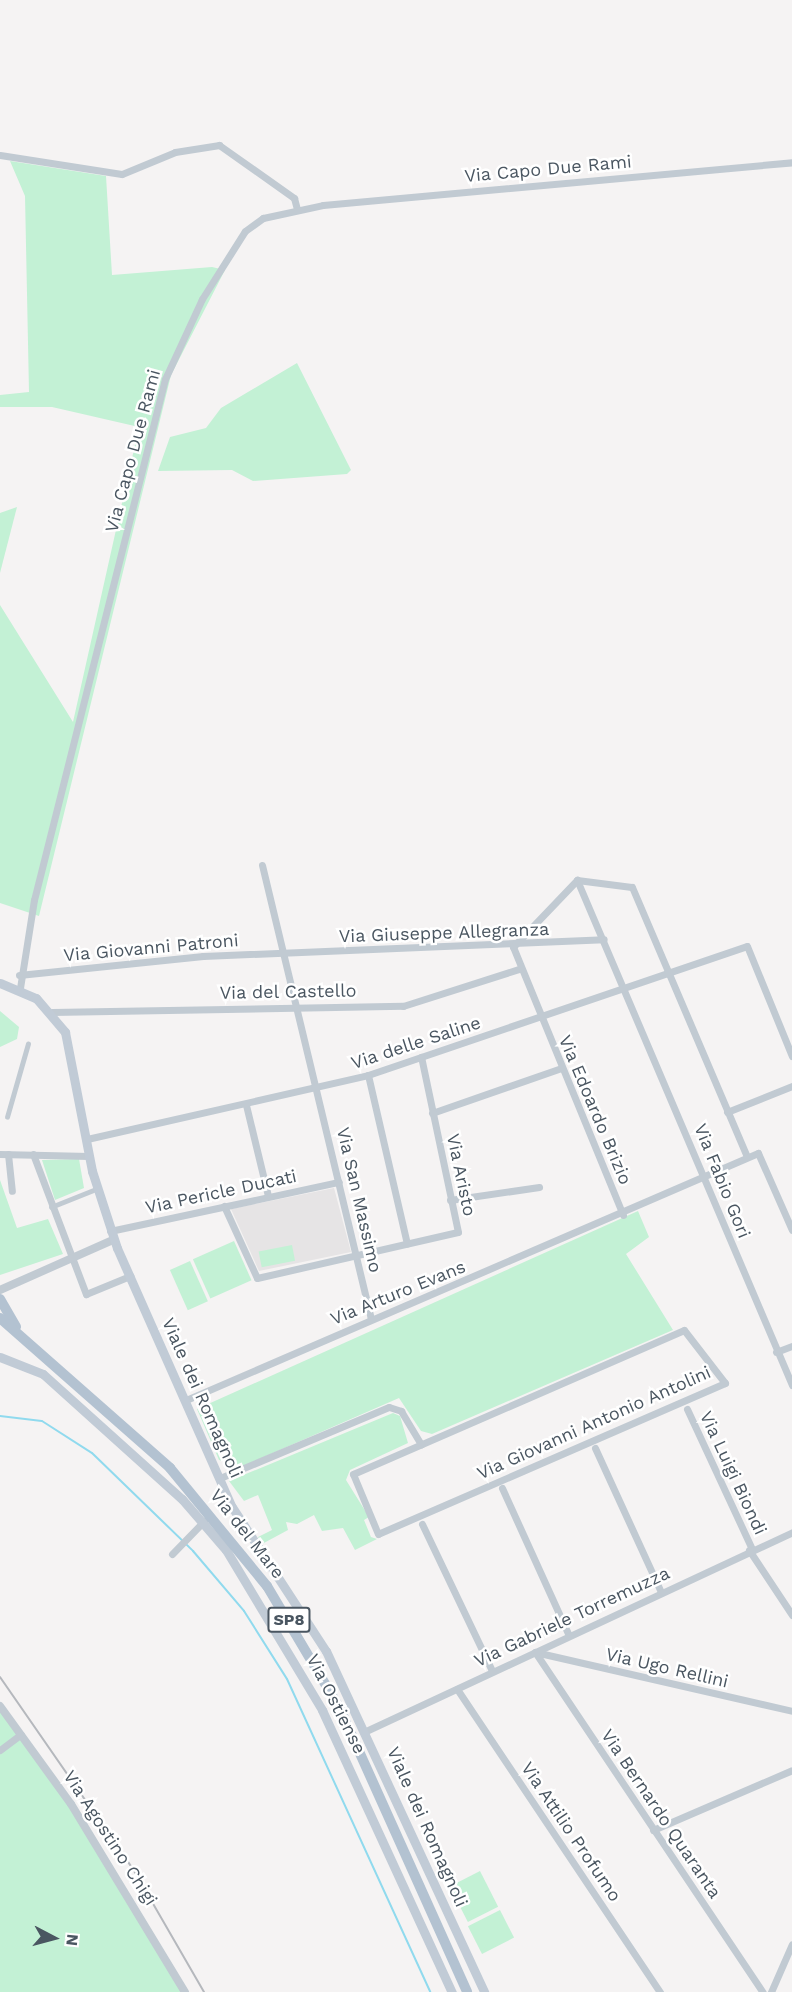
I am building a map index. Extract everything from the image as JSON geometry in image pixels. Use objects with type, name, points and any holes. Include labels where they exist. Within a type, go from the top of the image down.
[{"type":"main road","name":"Viale dei Romagnoli","points":[[0,983],[20,988],[52,1012],[71,1048],[96,1189],[112,1236],[220,1478],[248,1535],[319,1639],[366,1731],[484,1992]]},
{"type":"main road","points":[[0,1299],[22,1337]]},
{"type":"main road","name":"Via del Mare","points":[[0,1318],[170,1468],[267,1586],[343,1715],[467,1992]]},
{"type":"main road","points":[[0,1329],[22,1337]]},
{"type":"main road","name":"Via Ostiense","points":[[0,1357],[43,1374],[204,1521],[267,1610],[313,1692],[452,1992]]},
{"type":"street","points":[[0,154],[122,174],[175,152],[219,145],[294,198],[297,209]]},
{"type":"street","name":"Via Capo Due Rami","points":[[20,988],[19,975],[165,379],[202,299],[245,231],[263,218],[297,209],[792,162]]},
{"type":"street","name":"Via San Massimo","points":[[262,865],[286,954],[371,1319]]},
{"type":"street","points":[[513,947],[577,880],[632,887],[747,1157]]},
{"type":"street","name":"Via Fabio Gori","points":[[577,880],[626,987],[776,1352],[792,1385]]},
{"type":"street","name":"Via Giuseppe Allegranza","points":[[286,954],[513,947],[604,939]]},
{"type":"street","name":"Via delle Saline","points":[[87,1139],[246,1105],[368,1075],[747,946],[792,1056]]},
{"type":"street","name":"Via Edoardo Brizio","points":[[513,947],[519,969],[623,1215]]},
{"type":"street","name":"Via Giovanni Patroni","points":[[19,975],[202,956],[286,954]]},
{"type":"street","name":"Via del Castello","points":[[52,1012],[403,1006],[519,969]]},
{"type":"street","points":[[8,1117],[28,1044]]},
{"type":"street","name":"Via Aristo","points":[[224,1206],[257,1278],[458,1232],[421,1057]]},
{"type":"street","points":[[432,1113],[561,1068]]},
{"type":"street","points":[[368,1075],[407,1244]]},
{"type":"street","points":[[727,1112],[792,1086]]},
{"type":"street","points":[[246,1105],[268,1196]]},
{"type":"street","name":"Via Arturo Evans","points":[[186,1400],[371,1319],[623,1215],[758,1153],[792,1230]]},
{"type":"street","points":[[12,1191],[4,1154],[89,1156]]},
{"type":"street","points":[[33,1154],[51,1207],[86,1294],[130,1276]]},
{"type":"street","name":"Via Pericle Ducati","points":[[112,1236],[224,1206],[339,1182]]},
{"type":"street","points":[[450,1200],[539,1186]]},
{"type":"street","points":[[51,1207],[96,1189]]},
{"type":"street","points":[[0,1290],[5,1284],[71,1259],[112,1236]]},
{"type":"street","name":"Via Giovanni Antonio Antolini","points":[[684,1330],[725,1383],[378,1534],[353,1474],[421,1444],[684,1330]]},
{"type":"street","points":[[776,1352],[792,1346]]},
{"type":"street","points":[[220,1478],[389,1407],[401,1411],[421,1444]]},
{"type":"street","name":"Via Luigi Biondi","points":[[687,1409],[750,1550],[792,1616]]},
{"type":"street","points":[[595,1448],[661,1592]]},
{"type":"street","points":[[502,1488],[569,1636]]},
{"type":"street","points":[[172,1554],[204,1521]]},
{"type":"street","points":[[422,1524],[492,1671]]},
{"type":"street","name":"Via Gabriele Torremuzza","points":[[366,1731],[792,1532]]},
{"type":"street","name":"Via Ugo Rellini","points":[[535,1652],[792,1711]]},
{"type":"street","name":"Via Bernardo Quaranta","points":[[535,1652],[763,1992]]},
{"type":"street","name":"Via Attilio Profumo","points":[[457,1689],[660,1992]]},
{"type":"street","name":"Via Agostino Chigi","points":[[0,1706],[114,1872],[185,1992]]},
{"type":"street","points":[[0,1750],[21,1734]]},
{"type":"street","points":[[653,1830],[792,1770]]},
{"type":"street","points":[[771,1992],[792,1944]]},
{"type":"shaded area","points":[[334,1188],[351,1252],[259,1271],[231,1209]]},
{"type":"green space","points":[[10,161],[106,176],[112,275],[212,267],[225,270],[171,375],[39,916],[0,903],[0,605],[73,722],[139,427],[52,407],[0,407],[0,395],[29,392],[25,196]]},
{"type":"green space","points":[[297,363],[351,470],[347,474],[253,481],[232,470],[158,471],[170,437],[206,428],[221,408]]},
{"type":"green space","points":[[17,507],[0,573],[0,513]]},
{"type":"green space","points":[[0,1011],[19,1027],[17,1039],[0,1047]]},
{"type":"green space","points":[[79,1159],[84,1188],[55,1200],[42,1160]]},
{"type":"green space","points":[[0,1180],[17,1228],[48,1219],[63,1254],[0,1275]]},
{"type":"green space","points":[[638,1211],[649,1237],[626,1254],[673,1330],[432,1434],[421,1431],[399,1398],[243,1466],[219,1460],[197,1409]]},
{"type":"green space","points":[[234,1241],[251,1280],[210,1299],[193,1259]]},
{"type":"green space","points":[[292,1245],[295,1261],[262,1267],[259,1251]]},
{"type":"green space","points":[[190,1261],[208,1301],[188,1310],[170,1270]]},
{"type":"green space","points":[[393,1413],[400,1416],[408,1443],[350,1470],[346,1480],[369,1517],[364,1520],[371,1537],[377,1539],[355,1550],[343,1528],[322,1531],[314,1515],[297,1524],[286,1522],[288,1530],[262,1544],[258,1537],[272,1530],[258,1495],[244,1501],[229,1481]]},
{"type":"green space","points":[[0,1706],[71,1804],[185,1992],[0,1992]]},
{"type":"green space","points":[[480,1871],[498,1907],[468,1922],[450,1886]]},
{"type":"green space","points":[[500,1910],[514,1938],[482,1954],[468,1926]]},
{"type":"waterway","points":[[0,1416],[42,1421],[92,1453],[193,1551],[244,1611],[287,1679],[430,1992]]},
{"type":"railway","points":[[0,1677],[133,1869],[204,1992]]}]
